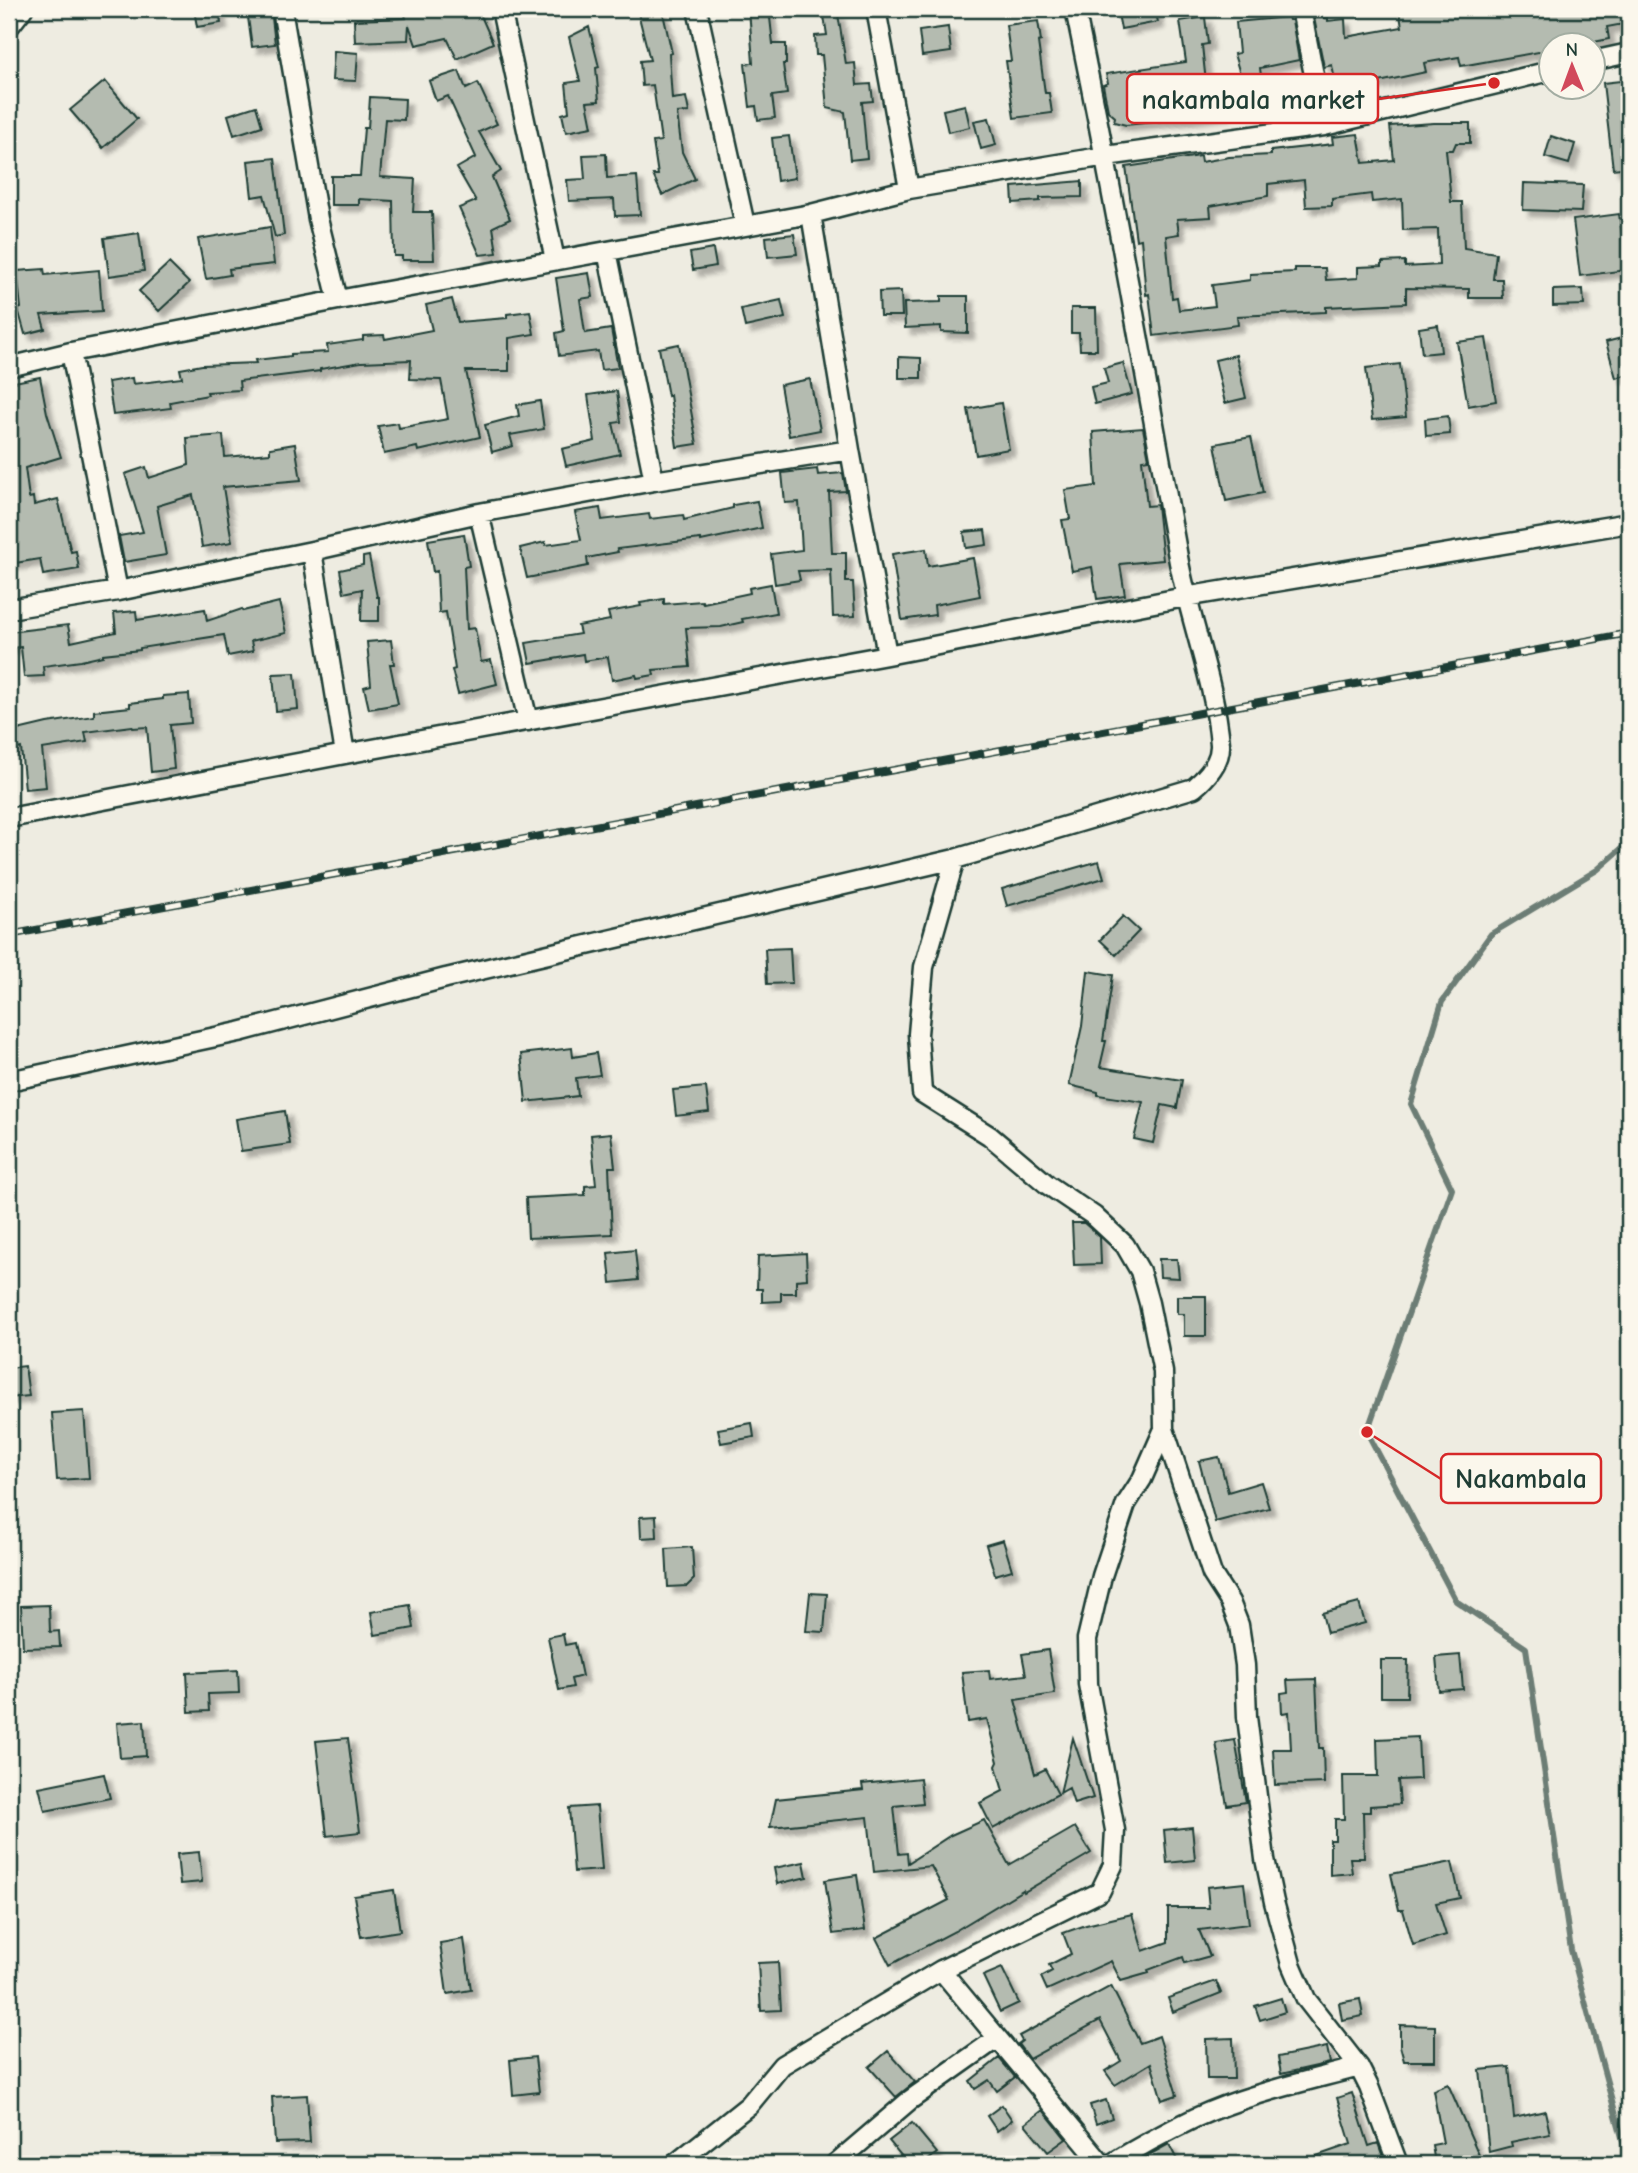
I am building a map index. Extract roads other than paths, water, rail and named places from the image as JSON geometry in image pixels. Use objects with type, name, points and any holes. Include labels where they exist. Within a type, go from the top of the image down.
[{"type":"street","points":[[9,27],[23,9]]},
{"type":"street","points":[[282,9],[318,219],[338,300]]},
{"type":"street","points":[[501,9],[555,260]]},
{"type":"street","points":[[697,9],[745,225]]},
{"type":"street","points":[[876,9],[909,189]]},
{"type":"street","points":[[9,1081],[239,1032],[471,972],[955,859],[1194,788],[1206,777],[1219,755],[1220,746],[1206,674],[1185,597],[1106,156],[1076,9]]},
{"type":"street","points":[[1301,9],[1324,126]]},
{"type":"street","points":[[1606,58],[1629,53]]},
{"type":"street","points":[[9,368],[71,352],[338,300],[811,214],[909,189],[1106,156],[1324,126],[1536,74]]},
{"type":"street","points":[[811,214],[887,655]]},
{"type":"street","points":[[607,251],[654,481]]},
{"type":"street","points":[[71,352],[118,591]]},
{"type":"street","points":[[9,609],[118,591],[479,513],[654,481],[850,450]]},
{"type":"street","points":[[479,513],[528,721]]},
{"type":"street","points":[[9,818],[1185,597],[1629,523]]},
{"type":"street","points":[[312,551],[345,754]]},
{"type":"street","points":[[955,859],[924,967],[918,1034],[922,1093],[990,1136],[1048,1185],[1094,1216],[1125,1245],[1140,1271],[1163,1372],[1164,1429],[1212,1574],[1230,1602],[1239,1625],[1245,1665],[1247,1717],[1273,1902],[1291,1964],[1306,1999],[1359,2067],[1398,2164]]},
{"type":"street","points":[[676,2164],[750,2105],[782,2065],[941,1970],[1100,1892],[1113,1865],[1115,1830],[1088,1684],[1087,1639],[1102,1577],[1126,1504],[1142,1479],[1164,1429]]},
{"type":"street","points":[[941,1970],[1102,2164]]},
{"type":"street","points":[[835,2164],[910,2101],[996,2039]]},
{"type":"street","points":[[1111,2164],[1143,2144],[1198,2117],[1267,2092],[1359,2067]]},
{"type":"waterway","points":[[1629,842],[1597,870],[1491,934],[1442,1002],[1411,1104],[1452,1189],[1367,1432],[1456,1601],[1526,1648],[1571,1950],[1629,2163]]},
{"type":"railway","points":[[9,935],[1629,633]]},
{"type":"place","name":"nakambala market","points":[[1494,83]]},
{"type":"place","name":"Nakambala","points":[[1367,1432]]}]
